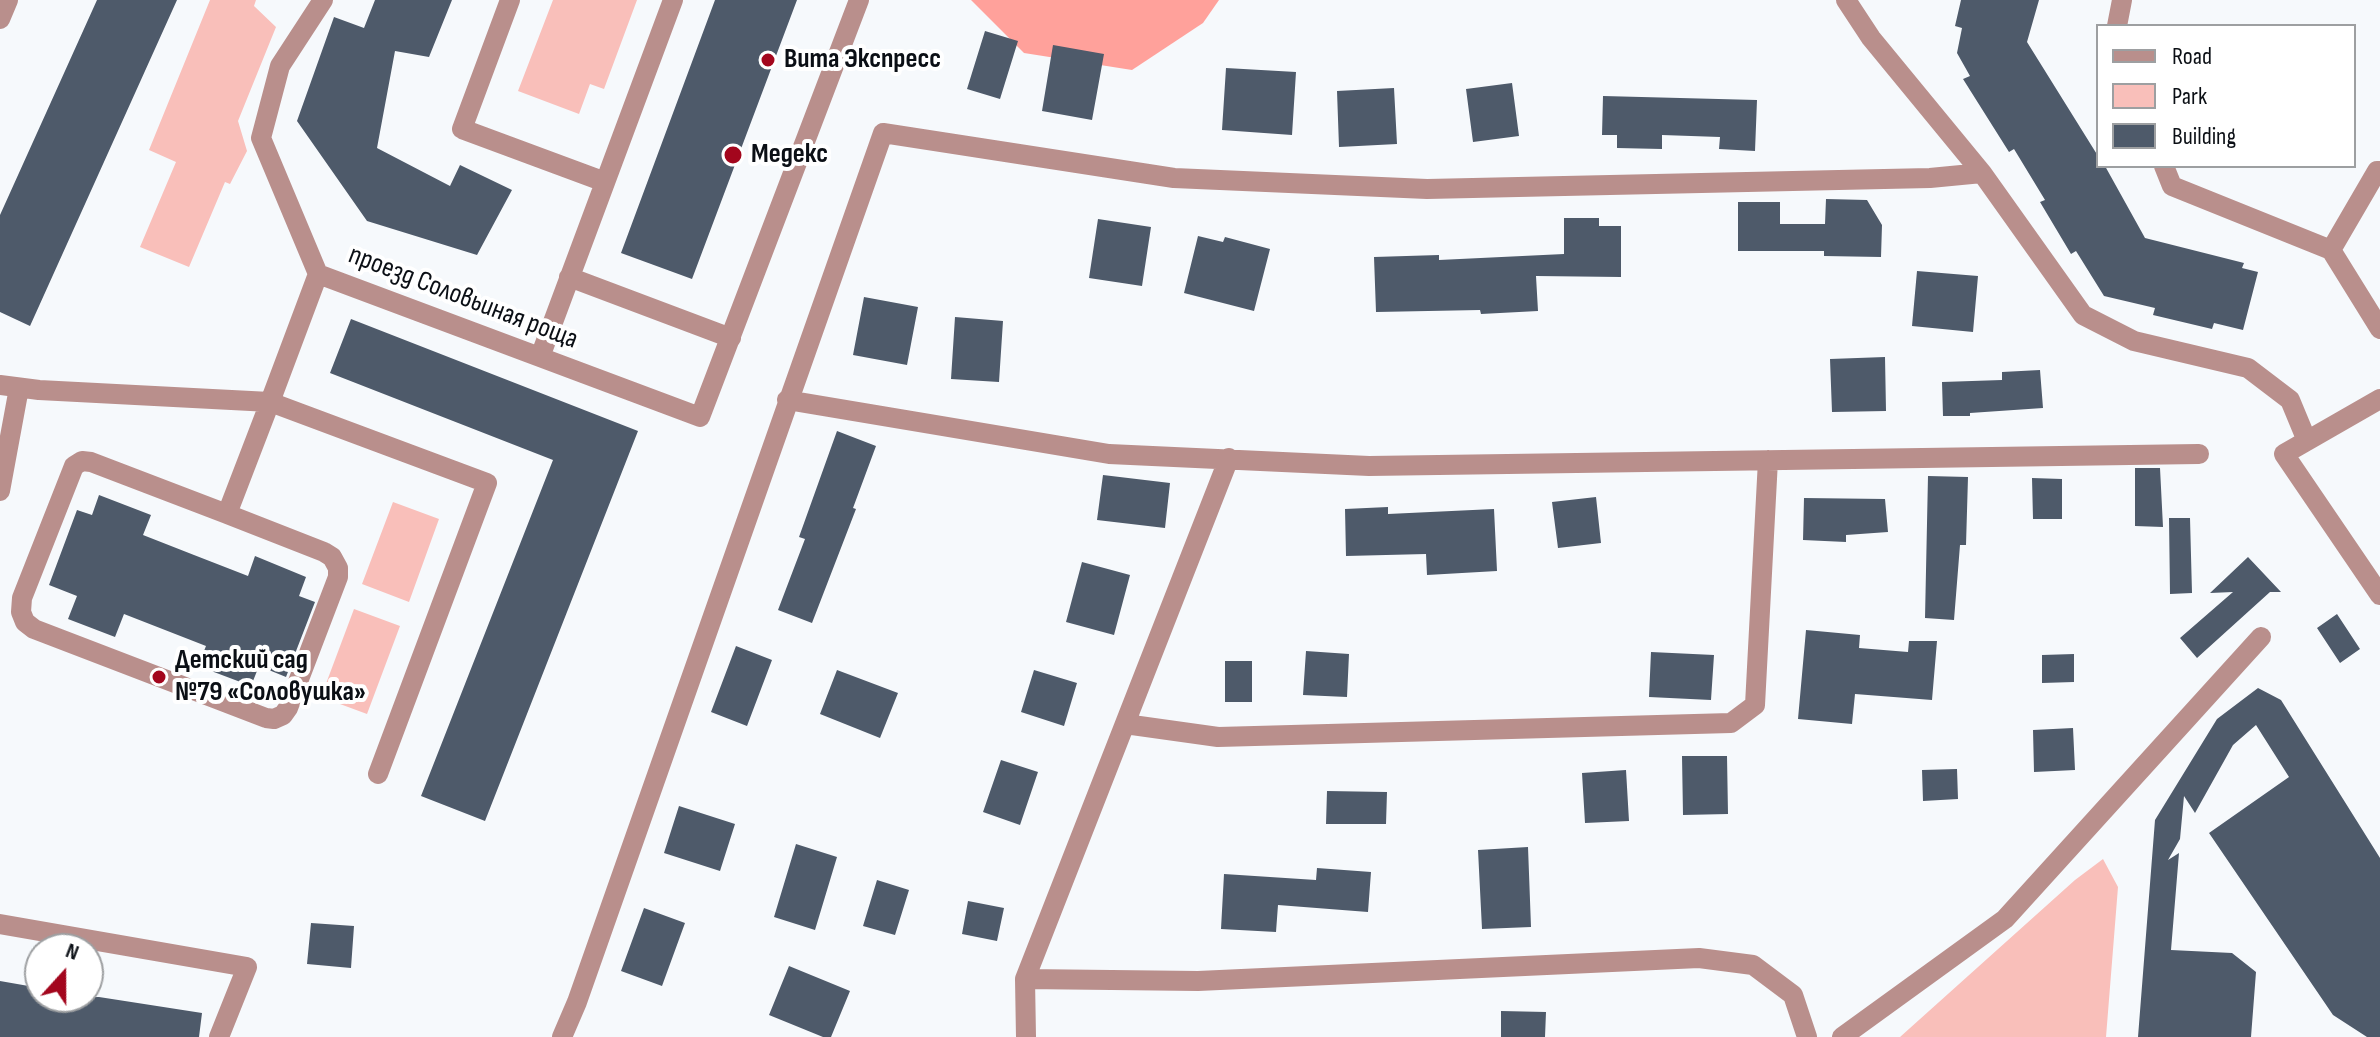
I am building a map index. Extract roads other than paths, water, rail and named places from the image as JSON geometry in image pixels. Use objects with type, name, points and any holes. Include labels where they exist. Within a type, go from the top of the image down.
[{"type":"street","points":[[0,19],[8,0]]},
{"type":"street","points":[[318,274],[261,138],[280,66],[323,0]]},
{"type":"street","points":[[510,0],[462,129],[605,182]]},
{"type":"street","points":[[540,357],[673,0]]},
{"type":"street","points":[[569,277],[731,338],[859,0]]},
{"type":"street","points":[[1846,0],[1871,38],[1982,173],[2083,315],[2134,341],[2248,368],[2290,400],[2307,441]]},
{"type":"street","points":[[2117,24],[2122,0]]},
{"type":"street","points":[[562,1037],[582,988],[883,133],[1174,178],[1427,189],[1930,178],[1982,173]]},
{"type":"street","points":[[2165,168],[2172,186],[2331,250],[2380,329]]},
{"type":"street","points":[[2331,250],[2377,171],[2380,171]]},
{"type":"street","name":"проезд Соловьиная роща","points":[[227,514],[318,274],[700,417],[731,338]]},
{"type":"street","points":[[0,491],[10,386],[270,402],[487,483],[378,774]]},
{"type":"street","points":[[2380,399],[2284,454],[2380,595]]},
{"type":"street","points":[[787,400],[1109,454],[1369,466],[2199,454]]},
{"type":"street","points":[[1026,1037],[1025,979],[1229,458]]},
{"type":"street","points":[[1125,724],[1218,737],[1731,723],[1755,705],[1768,460]]},
{"type":"street","points":[[82,461],[227,514],[324,552],[332,557],[338,568],[338,577],[283,715],[266,718],[34,629],[25,622],[21,612],[22,598],[70,475],[74,466],[82,461]]},
{"type":"street","points":[[1842,1037],[2005,919],[2261,637]]},
{"type":"street","points":[[0,924],[247,967],[219,1037]]},
{"type":"street","points":[[1025,979],[1198,981],[1699,958],[1753,965],[1793,995],[1807,1037]]},
{"type":"place","name":"Вита Экспресс","points":[[768,60]]},
{"type":"place","name":"Медекс","points":[[733,155]]},
{"type":"place","name":"Детский сад №79 «Соловушка»","points":[[159,677]]}]
